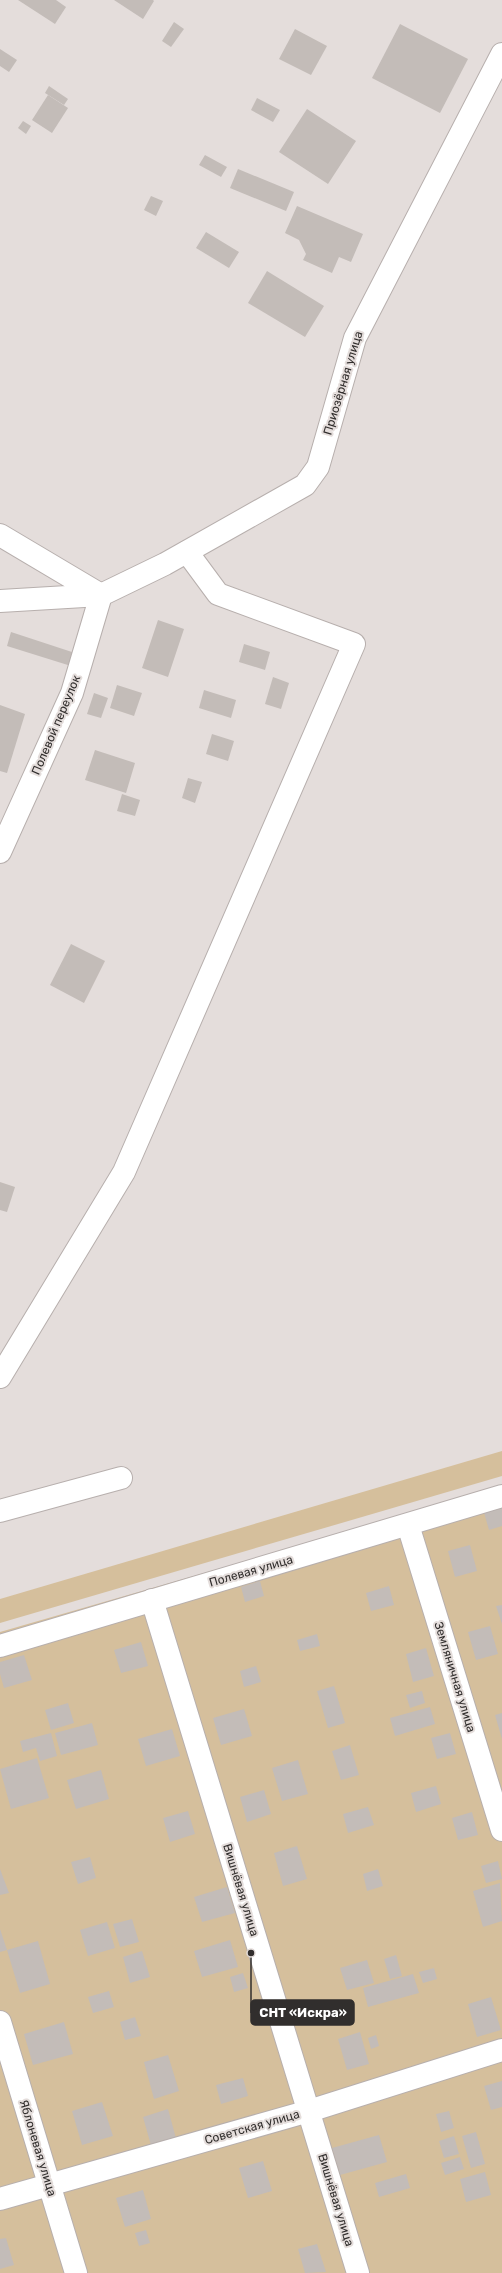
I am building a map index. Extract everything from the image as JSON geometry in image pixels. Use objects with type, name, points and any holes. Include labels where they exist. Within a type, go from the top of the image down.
[{"type":"street","name":"Приозёрная улица","points":[[101,595],[187,552],[305,485],[318,466],[355,338],[502,54]]},
{"type":"street","points":[[0,535],[101,595]]},
{"type":"street","points":[[0,1377],[124,1172],[354,644],[218,594],[187,552]]},
{"type":"street","points":[[0,601],[101,595]]},
{"type":"street","name":"Полевой переулок","points":[[0,852],[72,693],[101,595]]},
{"type":"street","points":[[0,1510],[121,1478]]},
{"type":"street","name":"Полевая улица","points":[[0,1646],[502,1496]]},
{"type":"street","name":"Земляничная улица","points":[[408,1525],[502,1830]]},
{"type":"street","name":"Вишнёвая улица","points":[[152,1600],[358,2273]]},
{"type":"street","name":"Яблоневая улица","points":[[0,2022],[76,2273]]},
{"type":"street","name":"Советская улица","points":[[0,2199],[48,2184],[309,2111],[502,2050]]},
{"type":"shaded area","points":[[502,1451],[502,1476],[0,1623],[0,1599]]},
{"type":"shaded area","points":[[502,1487],[502,2273],[0,2273],[0,1632]]},
{"type":"building","points":[[18,0],[56,0],[66,7],[55,24]]},
{"type":"building","points":[[114,0],[153,0],[154,1],[143,19]]},
{"type":"building","points":[[174,22],[184,29],[171,47],[162,41]]},
{"type":"building","points":[[400,24],[468,59],[440,113],[372,78]]},
{"type":"building","points":[[295,29],[327,46],[311,75],[279,59]]},
{"type":"building","points":[[0,49],[17,60],[9,72],[0,66]]},
{"type":"building","points":[[49,86],[68,99],[64,105],[45,93]]},
{"type":"building","points":[[48,95],[68,108],[52,133],[32,120]]},
{"type":"building","points":[[257,98],[280,110],[273,122],[251,110]]},
{"type":"building","points":[[307,109],[356,141],[328,184],[279,152]]},
{"type":"building","points":[[23,121],[31,126],[26,134],[18,128]]},
{"type":"building","points":[[205,155],[227,167],[221,177],[199,165]]},
{"type":"building","points":[[238,169],[294,192],[286,211],[230,188]]},
{"type":"building","points":[[151,196],[163,201],[156,216],[144,210]]},
{"type":"building","points":[[297,206],[363,234],[351,262],[339,257],[332,273],[303,260],[306,254],[299,240],[285,233]]},
{"type":"building","points":[[206,232],[239,252],[229,268],[196,248]]},
{"type":"building","points":[[267,271],[324,306],[305,337],[248,303]]},
{"type":"building","points":[[158,620],[184,629],[168,677],[142,668]]},
{"type":"building","points":[[11,632],[75,653],[71,666],[7,646]]},
{"type":"building","points":[[244,644],[270,652],[265,670],[239,662]]},
{"type":"building","points":[[273,677],[289,683],[281,709],[265,704]]},
{"type":"building","points":[[117,685],[142,693],[134,716],[110,708]]},
{"type":"building","points":[[204,690],[236,700],[231,718],[199,708]]},
{"type":"building","points":[[94,693],[108,698],[101,718],[87,714]]},
{"type":"building","points":[[0,705],[25,714],[7,773],[0,771]]},
{"type":"building","points":[[212,734],[234,741],[228,761],[206,754]]},
{"type":"building","points":[[95,750],[135,763],[126,793],[85,780]]},
{"type":"building","points":[[188,778],[202,782],[195,803],[182,798]]},
{"type":"building","points":[[122,794],[140,800],[135,816],[117,811]]},
{"type":"building","points":[[71,944],[105,961],[84,1003],[50,985]]},
{"type":"building","points":[[0,1182],[15,1187],[7,1212],[0,1210]]},
{"type":"building","points":[[502,1504],[502,1526],[489,1530],[483,1509]]},
{"type":"building","points":[[470,1545],[477,1571],[455,1577],[448,1551]]},
{"type":"building","points":[[260,1581],[264,1596],[245,1602],[241,1587]]},
{"type":"building","points":[[389,1586],[394,1605],[371,1611],[366,1593]]},
{"type":"building","points":[[502,1605],[502,1624],[496,1606]]},
{"type":"building","points":[[490,1626],[498,1654],[476,1660],[468,1632]]},
{"type":"building","points":[[317,1634],[320,1646],[300,1651],[297,1640]]},
{"type":"building","points":[[141,1642],[148,1666],[121,1673],[114,1650]]},
{"type":"building","points":[[426,1648],[434,1676],[413,1682],[406,1654]]},
{"type":"building","points":[[24,1655],[32,1680],[4,1688],[0,1674],[0,1662]]},
{"type":"building","points":[[256,1666],[261,1682],[244,1687],[240,1671]]},
{"type":"building","points":[[334,1686],[345,1723],[328,1728],[317,1691]]},
{"type":"building","points":[[422,1691],[425,1703],[410,1708],[406,1695]]},
{"type":"building","points":[[68,1703],[74,1723],[51,1730],[45,1710]]},
{"type":"building","points":[[430,1707],[435,1724],[395,1736],[390,1718]]},
{"type":"building","points":[[244,1709],[252,1736],[221,1745],[213,1718]]},
{"type":"building","points":[[502,1713],[502,1739],[495,1715]]},
{"type":"building","points":[[92,1723],[98,1745],[61,1755],[55,1733]]},
{"type":"building","points":[[172,1729],[180,1756],[146,1766],[138,1739]]},
{"type":"building","points":[[51,1733],[57,1756],[40,1761],[36,1748],[23,1752],[20,1741]]},
{"type":"building","points":[[450,1733],[456,1754],[437,1759],[431,1738]]},
{"type":"building","points":[[350,1745],[359,1775],[341,1780],[332,1751]]},
{"type":"building","points":[[37,1758],[49,1798],[11,1809],[0,1769]]},
{"type":"building","points":[[298,1760],[308,1794],[282,1801],[272,1768]]},
{"type":"building","points":[[101,1770],[109,1799],[76,1809],[67,1780]]},
{"type":"building","points":[[436,1786],[441,1804],[416,1812],[411,1793]]},
{"type":"building","points":[[264,1790],[271,1814],[247,1822],[240,1797]]},
{"type":"building","points":[[368,1807],[374,1825],[348,1833],[343,1814]]},
{"type":"building","points":[[188,1811],[195,1834],[170,1842],[163,1818]]},
{"type":"building","points":[[472,1812],[478,1835],[458,1840],[452,1818]]},
{"type":"building","points":[[297,1846],[307,1879],[283,1886],[274,1853]]},
{"type":"building","points":[[90,1857],[96,1878],[78,1884],[71,1862]]},
{"type":"building","points":[[498,1861],[502,1879],[486,1883],[481,1866]]},
{"type":"building","points":[[0,1869],[9,1893],[0,1895]]},
{"type":"building","points":[[378,1869],[383,1886],[367,1891],[363,1874]]},
{"type":"building","points":[[500,1883],[502,1921],[483,1927],[473,1891]]},
{"type":"building","points":[[227,1887],[235,1913],[202,1922],[194,1897]]},
{"type":"building","points":[[132,1919],[139,1942],[120,1947],[113,1924]]},
{"type":"building","points":[[107,1922],[115,1948],[88,1956],[80,1930]]},
{"type":"building","points":[[0,1929],[7,1950],[0,1952]]},
{"type":"building","points":[[230,1940],[238,1967],[202,1977],[194,1951]]},
{"type":"building","points":[[38,1941],[50,1984],[20,1993],[7,1950]]},
{"type":"building","points":[[142,1951],[150,1977],[130,1983],[123,1957]]},
{"type":"building","points":[[396,1955],[402,1976],[390,1979],[384,1959]]},
{"type":"building","points":[[367,1960],[374,1983],[347,1990],[340,1968]]},
{"type":"building","points":[[434,1968],[437,1979],[423,1983],[419,1972]]},
{"type":"building","points":[[243,1973],[248,1988],[234,1992],[230,1977]]},
{"type":"building","points":[[413,1974],[419,1993],[368,2007],[363,1988]]},
{"type":"building","points":[[109,1991],[114,2007],[93,2013],[88,1997]]},
{"type":"building","points":[[491,1997],[501,2030],[477,2037],[468,2004]]},
{"type":"building","points":[[135,2017],[141,2036],[125,2040],[120,2022]]},
{"type":"building","points":[[64,2022],[73,2054],[33,2065],[24,2034]]},
{"type":"building","points":[[360,2032],[369,2064],[347,2070],[338,2039]]},
{"type":"building","points":[[376,2035],[379,2046],[371,2049],[368,2038]]},
{"type":"building","points":[[168,2055],[179,2091],[154,2099],[144,2062]]},
{"type":"building","points":[[243,2078],[248,2096],[221,2104],[216,2085]]},
{"type":"building","points":[[502,2081],[502,2107],[491,2110],[484,2086]]},
{"type":"building","points":[[102,2102],[113,2136],[82,2145],[72,2111]]},
{"type":"building","points":[[168,2109],[177,2142],[152,2149],[143,2117]]},
{"type":"building","points":[[449,2111],[454,2128],[441,2132],[436,2114]]},
{"type":"building","points":[[476,2132],[485,2164],[471,2168],[462,2136]]},
{"type":"building","points":[[379,2135],[387,2162],[340,2175],[332,2148]]},
{"type":"building","points":[[454,2136],[459,2154],[444,2158],[439,2141]]},
{"type":"building","points":[[460,2157],[464,2169],[445,2175],[441,2163]]},
{"type":"building","points":[[263,2161],[272,2191],[248,2198],[239,2168]]},
{"type":"building","points":[[485,2172],[491,2195],[466,2202],[460,2179]]},
{"type":"building","points":[[406,2174],[410,2188],[379,2197],[375,2183]]},
{"type":"building","points":[[143,2190],[151,2219],[125,2227],[116,2198]]},
{"type":"building","points":[[146,2230],[150,2243],[139,2246],[135,2233]]},
{"type":"building","points":[[6,2238],[14,2265],[0,2269],[0,2239]]},
{"type":"building","points":[[317,2244],[326,2272],[305,2273],[298,2249]]},
{"type":"place","name":"СНТ «Искра»","points":[[251,1953]]}]
